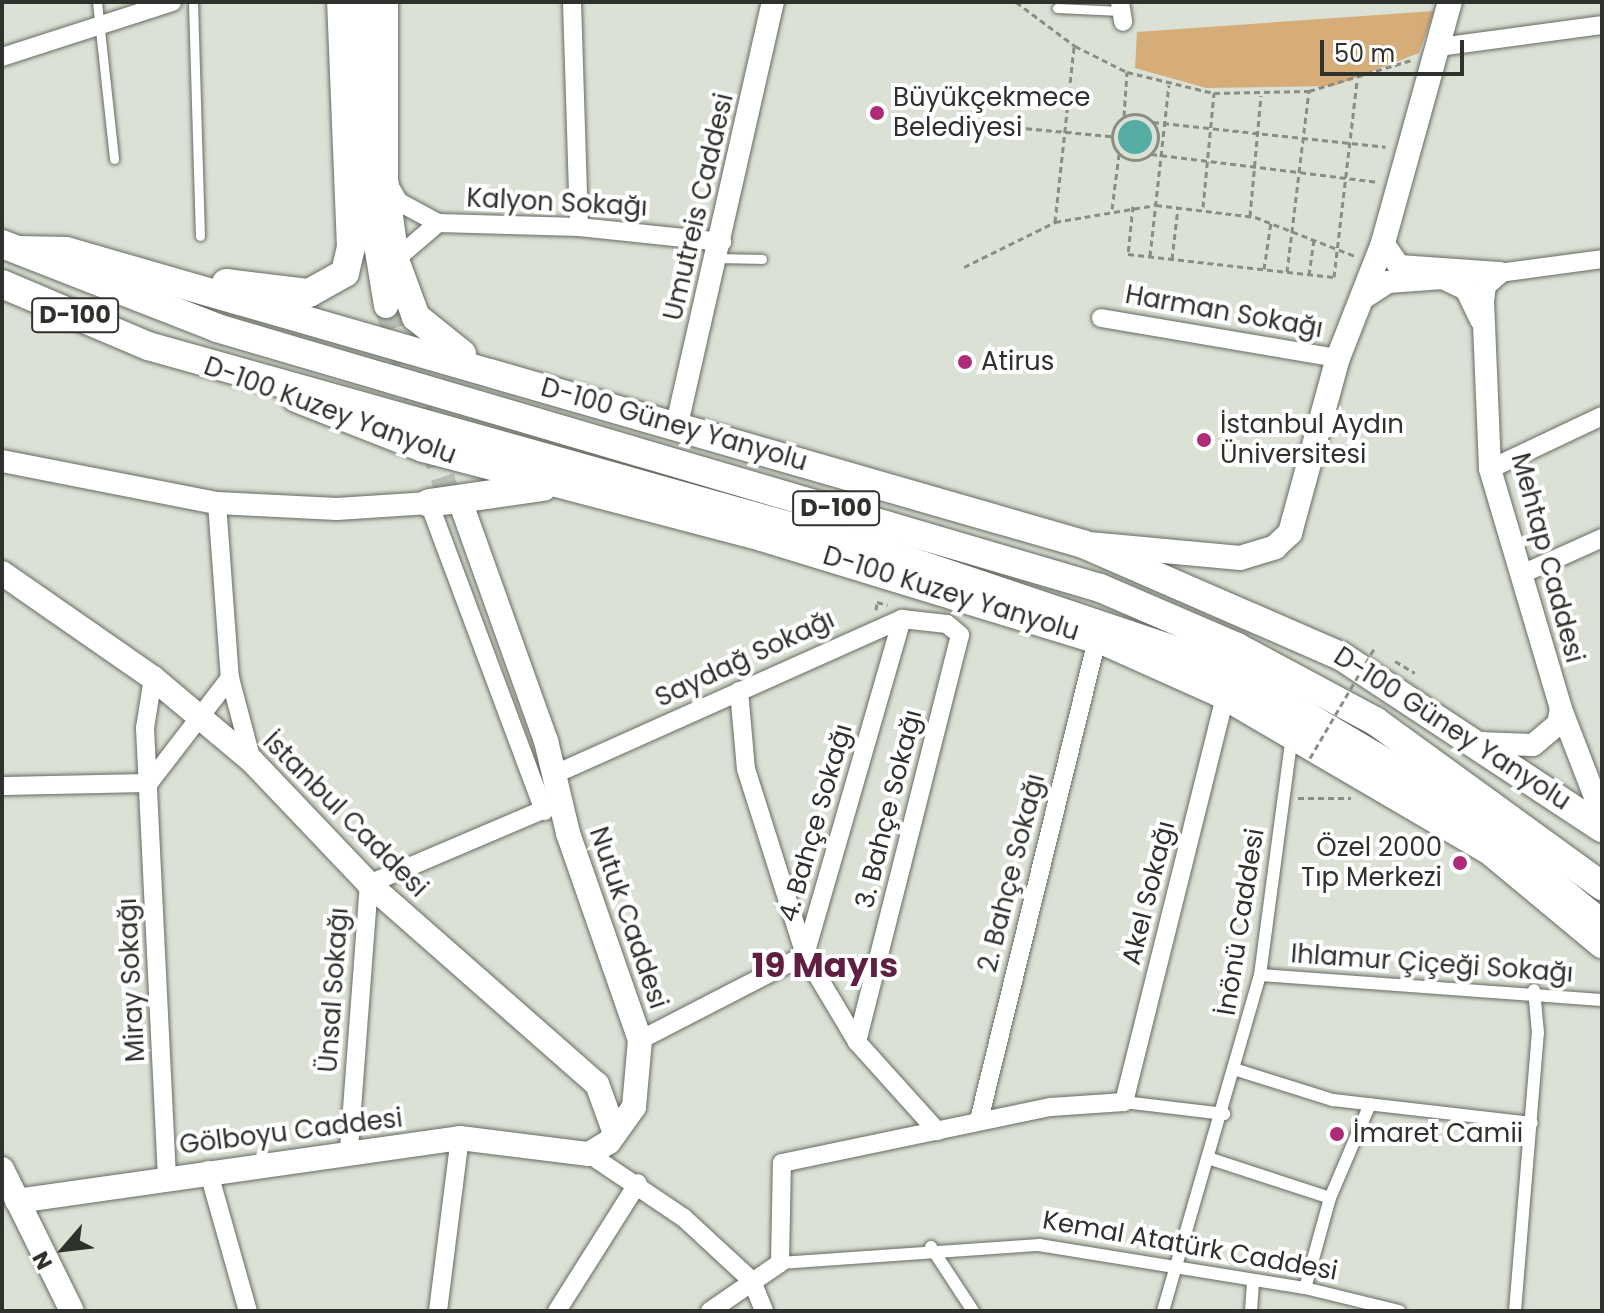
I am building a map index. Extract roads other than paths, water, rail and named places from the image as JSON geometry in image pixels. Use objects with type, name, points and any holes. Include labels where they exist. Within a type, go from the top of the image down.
[{"type":"main road","points":[[172,282],[309,293],[345,273],[351,248],[341,2]]},
{"type":"main road","points":[[360,2],[361,153],[391,305],[372,180],[368,2]]},
{"type":"main road","points":[[384,2],[384,179],[395,260],[416,317],[481,369]]},
{"type":"main road","points":[[1083,544],[1240,558],[1275,547],[1301,510],[1338,358],[1365,297],[1429,46],[1450,2]]},
{"type":"main road","name":"D-100 Güney Yanyolu","points":[[8,247],[66,251],[677,424],[1083,544],[1297,633],[1478,743],[1602,828]]},
{"type":"main road","name":"D-100","points":[[8,247],[217,328],[974,548],[1139,604],[1375,721],[1602,886]]},
{"type":"main road","name":"D-100","points":[[2,284],[148,346],[886,553],[1224,667],[1365,744],[1454,803],[1601,939]]},
{"type":"main road","name":"D-100 Kuzey Yanyolu","points":[[148,346],[423,448],[569,486],[1097,639],[1225,696],[1490,851],[1601,939]]},
{"type":"main road","points":[[423,448],[440,477],[448,508],[569,486]]},
{"type":"main road","name":"Nutuk Caddesi","points":[[448,508],[553,775],[552,807],[640,1040],[642,1080],[634,1107],[613,1128]]},
{"type":"main road","name":"İstanbul Caddesi","points":[[2,573],[153,678],[252,761],[369,884],[597,1084],[613,1128]]},
{"type":"main road","points":[[589,1154],[609,1142],[613,1128]]},
{"type":"main road","name":"Gölboyu Caddesi","points":[[9,1202],[349,1149],[460,1138],[589,1154]]},
{"type":"main road","points":[[2,1169],[9,1202],[72,1311]]},
{"type":"street","points":[[2,57],[172,2]]},
{"type":"street","points":[[572,2],[579,227]]},
{"type":"street","name":"Umutreis Caddesi","points":[[677,424],[720,250],[773,2]]},
{"type":"street","points":[[1429,46],[1602,25]]},
{"type":"street","name":"Kalyon Sokağı","points":[[384,179],[399,202],[438,223],[579,227],[720,250]]},
{"type":"street","name":"Kalyon Sokağı","points":[[395,260],[438,223]]},
{"type":"street","points":[[1375,251],[1399,266],[1499,273],[1602,259]]},
{"type":"street","name":"Mehtap Caddesi","points":[[1499,273],[1485,285],[1482,325],[1490,469],[1561,709],[1602,815]]},
{"type":"street","name":"Mehtap Caddesi","points":[[1365,297],[1397,280],[1453,280],[1474,299],[1482,325]]},
{"type":"street","name":"Harman Sokağı","points":[[1101,318],[1338,358]]},
{"type":"street","points":[[1490,469],[1602,416]]},
{"type":"street","points":[[2,461],[217,503],[337,509],[448,508],[552,807],[369,884]]},
{"type":"street","points":[[217,503],[230,678],[252,761]]},
{"type":"street","points":[[1522,574],[1602,538]]},
{"type":"street","name":"Saydağ Sokağı","points":[[553,775],[902,619]]},
{"type":"street","name":"3. Bahçe Sokağı","points":[[857,1042],[960,635],[947,624],[902,619]]},
{"type":"street","name":"4. Bahçe Sokağı","points":[[640,1040],[805,955],[902,619]]},
{"type":"street","name":"2. Bahçe Sokağı","points":[[979,1120],[1097,639]]},
{"type":"street","name":"Miray Sokağı","points":[[153,678],[146,701],[167,1176]]},
{"type":"street","points":[[2,786],[149,783],[198,714],[230,678]]},
{"type":"street","points":[[739,691],[746,769],[805,955],[857,1042],[937,1131]]},
{"type":"street","name":"Akel Sokağı","points":[[1124,1102],[1225,696]]},
{"type":"street","points":[[1478,743],[1533,745],[1558,724],[1561,709]]},
{"type":"street","name":"İnönü Caddesi","points":[[1163,1311],[1237,1070],[1260,975],[1292,735]]},
{"type":"street","name":"Ünsal Sokağı","points":[[349,1149],[369,884]]},
{"type":"street","name":"Ihlamur Çiçeği Sokağı","points":[[1260,975],[1534,990],[1602,1000]]},
{"type":"street","points":[[1515,1311],[1532,1123],[1534,990]]},
{"type":"street","points":[[1237,1070],[1370,1104],[1532,1123]]},
{"type":"street","points":[[780,1263],[782,1163],[979,1120],[1124,1102],[1224,1114]]},
{"type":"street","points":[[1305,1288],[1330,1198],[1370,1104]]},
{"type":"street","points":[[438,1311],[460,1138]]},
{"type":"street","points":[[589,1154],[638,1183],[752,1281],[764,1311]]},
{"type":"street","points":[[1211,1159],[1330,1198]]},
{"type":"street","points":[[208,1170],[248,1311]]},
{"type":"street","points":[[557,1311],[638,1183]]},
{"type":"street","name":"Kemal Atatürk Caddesi","points":[[710,1311],[780,1263],[931,1247],[1039,1245],[1305,1288],[1399,1311]]},
{"type":"street","points":[[931,1247],[973,1311]]},
{"type":"street","points":[[1251,1311],[1253,1281]]},
{"type":"street","points":[[1329,1295],[1333,1311]]},
{"type":"lane","points":[[97,2],[114,159]]},
{"type":"lane","points":[[193,2],[200,236]]},
{"type":"lane","points":[[1057,8],[1121,12]]},
{"type":"lane","points":[[720,250],[762,259]]},
{"type":"water","points":[[1135,120],[1147,125],[1152,137],[1147,149],[1135,154],[1123,149],[1118,137],[1123,125]]},
{"type":"tunnel","points":[[386,306],[454,513]]},
{"type":"place","name":"Büyükçekmece Belediyesi","points":[[877,113]]},
{"type":"place","name":"Atirus","points":[[965,362]]},
{"type":"place","name":"İstanbul Aydın Üniversitesi","points":[[1204,440]]},
{"type":"place","name":"Özel 2000 Tıp Merkezi","points":[[1460,863]]},
{"type":"place","name":"İmaret Camii","points":[[1337,1134]]},
{"type":"district","name":"19 Mayıs","points":[[825,966]]}]
